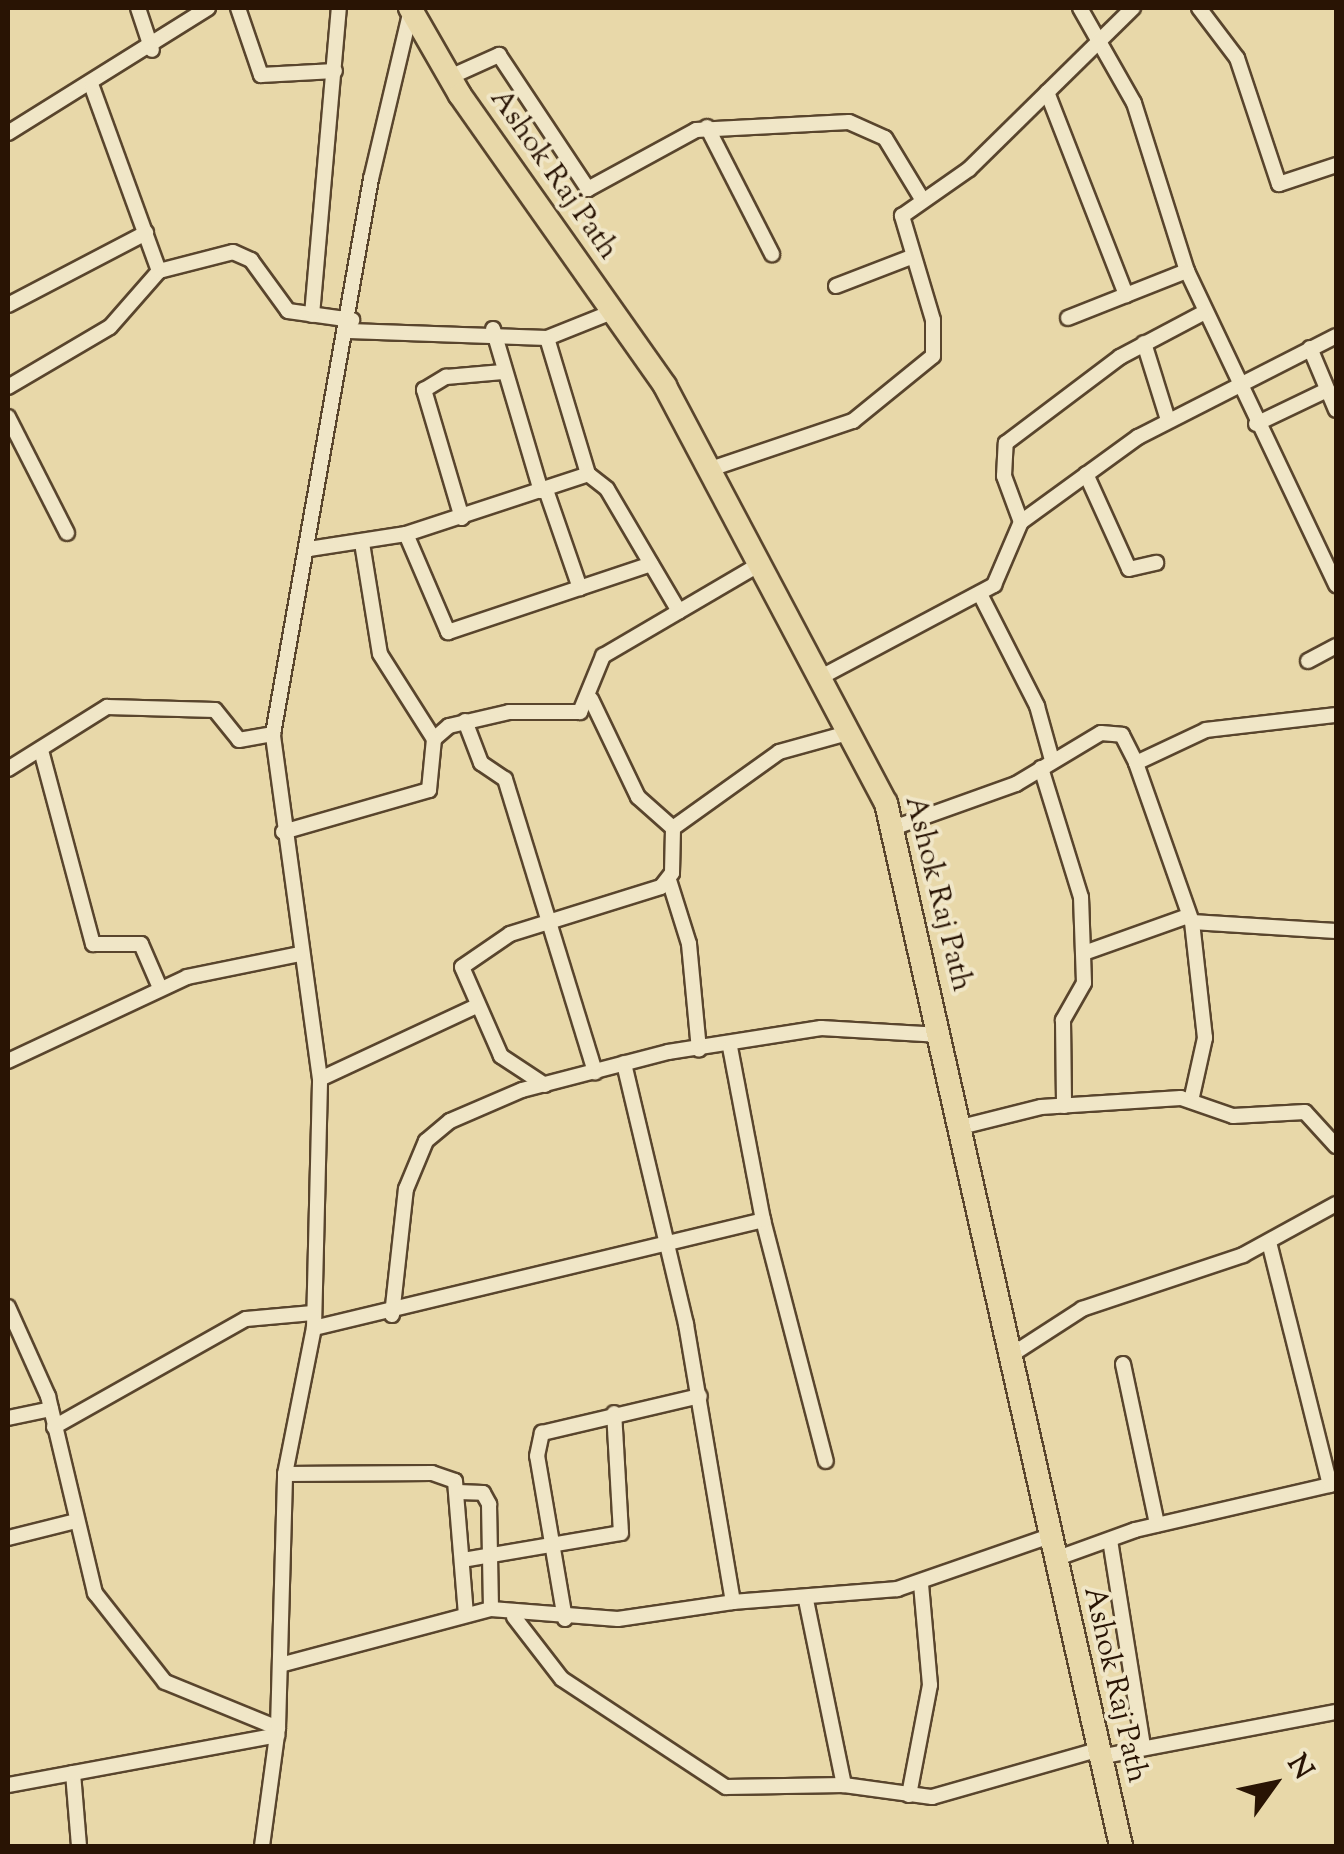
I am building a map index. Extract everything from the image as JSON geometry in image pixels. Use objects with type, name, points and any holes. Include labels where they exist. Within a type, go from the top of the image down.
[{"type":"main road","name":"Ashok Raj Path","points":[[410,9],[450,76],[666,386],[852,732],[893,828],[1098,1754],[1122,1846]]},
{"type":"street","points":[[138,8],[152,50]]},
{"type":"street","points":[[8,133],[152,50],[208,8]]},
{"type":"street","points":[[238,8],[261,75],[335,71]]},
{"type":"street","points":[[312,315],[339,8]]},
{"type":"street","points":[[1080,8],[1104,40],[1134,103],[1187,271],[1236,382],[1336,585]]},
{"type":"street","points":[[708,470],[853,421],[922,369],[936,341],[902,216],[969,169],[1133,8]]},
{"type":"street","points":[[1199,8],[1238,58],[1279,184],[1336,164]]},
{"type":"street","points":[[262,1846],[278,1732],[286,1474],[313,1320],[320,1079],[283,832],[273,734],[350,326],[371,180],[410,9]]},
{"type":"street","points":[[450,76],[499,54],[588,189],[707,127],[849,122],[884,138],[922,199]]},
{"type":"street","points":[[92,87],[159,272]]},
{"type":"street","points":[[1046,92],[1126,295]]},
{"type":"street","points":[[707,127],[772,254]]},
{"type":"street","points":[[8,305],[146,232]]},
{"type":"street","points":[[8,387],[110,327],[159,272],[234,252],[251,260],[288,311],[350,326],[493,329],[547,338],[612,312]]},
{"type":"street","points":[[836,286],[911,257]]},
{"type":"street","points":[[1068,318],[1187,271]]},
{"type":"street","points":[[1021,522],[1004,476],[1006,443],[1144,343],[1206,312]]},
{"type":"street","points":[[493,329],[503,372],[580,588]]},
{"type":"street","points":[[822,676],[980,594],[1002,575],[1003,548],[1021,522],[1086,474],[1168,420],[1236,382],[1336,336]]},
{"type":"street","points":[[547,338],[588,474],[680,611]]},
{"type":"street","points":[[1144,343],[1168,420]]},
{"type":"street","points":[[1310,348],[1336,410]]},
{"type":"street","points":[[462,518],[424,390],[503,372]]},
{"type":"street","points":[[1256,424],[1327,390]]},
{"type":"street","points":[[8,417],[14,444],[67,533]]},
{"type":"street","points":[[309,550],[406,534],[588,474]]},
{"type":"street","points":[[1086,474],[1129,569],[1156,563]]},
{"type":"street","points":[[406,534],[448,632],[651,564]]},
{"type":"street","points":[[283,832],[430,790],[434,739],[380,654],[362,543]]},
{"type":"street","points":[[673,828],[638,798],[591,699],[595,664],[760,564]]},
{"type":"street","points":[[980,594],[1037,706],[1046,764],[1079,881],[1084,983],[1064,1020],[1064,1106]]},
{"type":"street","points":[[1308,661],[1336,646]]},
{"type":"street","points":[[434,739],[465,721],[570,715],[591,699]]},
{"type":"street","points":[[8,769],[42,754],[107,707],[215,710],[239,740],[273,734]]},
{"type":"street","points":[[1136,763],[1206,730],[1336,715]]},
{"type":"street","points":[[465,721],[481,764],[505,779],[545,922],[595,1072]]},
{"type":"street","points":[[893,828],[1046,764],[1110,731],[1136,763],[1190,919],[1205,1038],[1191,1100]]},
{"type":"street","points":[[699,1050],[689,944],[668,880],[673,828],[780,752],[852,732]]},
{"type":"street","points":[[42,754],[93,944],[141,944],[160,988]]},
{"type":"street","points":[[546,1085],[501,1056],[472,1008],[462,967],[545,922],[668,880]]},
{"type":"street","points":[[1084,953],[1190,919],[1336,931]]},
{"type":"street","points":[[8,1061],[160,988],[300,954]]},
{"type":"street","points":[[320,1079],[472,1008]]},
{"type":"street","points":[[392,1315],[395,1238],[426,1141],[484,1104],[624,1063],[821,1028],[941,1036]]},
{"type":"street","points":[[730,1047],[762,1220],[826,1461]]},
{"type":"street","points":[[624,1063],[669,1242],[700,1396],[733,1602]]},
{"type":"street","points":[[961,1127],[1064,1106],[1191,1100],[1252,1118],[1305,1112],[1336,1146]]},
{"type":"street","points":[[1011,1355],[1082,1309],[1269,1244],[1336,1204]]},
{"type":"street","points":[[54,1427],[246,1319],[392,1315],[762,1220]]},
{"type":"street","points":[[280,1665],[491,1610],[514,1617],[565,1619],[733,1602],[806,1600],[921,1584],[1053,1547],[1110,1540],[1158,1524],[1334,1485],[1269,1244]]},
{"type":"street","points":[[8,1306],[50,1409],[94,1593],[166,1682],[278,1732]]},
{"type":"street","points":[[1123,1364],[1158,1524]]},
{"type":"street","points":[[565,1619],[537,1456],[542,1433],[614,1413],[700,1396]]},
{"type":"street","points":[[8,1418],[50,1409]]},
{"type":"street","points":[[462,1560],[553,1539],[621,1533],[614,1413]]},
{"type":"street","points":[[286,1474],[432,1473],[458,1492],[487,1497],[492,1552],[491,1610]]},
{"type":"street","points":[[458,1492],[466,1614]]},
{"type":"street","points":[[8,1538],[76,1520]]},
{"type":"street","points":[[1110,1540],[1143,1745]]},
{"type":"street","points":[[909,1794],[930,1673],[921,1584]]},
{"type":"street","points":[[806,1600],[844,1784]]},
{"type":"street","points":[[514,1617],[562,1679],[726,1787],[844,1784],[909,1794],[948,1794],[1098,1754],[1336,1712]]},
{"type":"street","points":[[8,1786],[278,1732]]},
{"type":"street","points":[[74,1773],[79,1846]]}]
